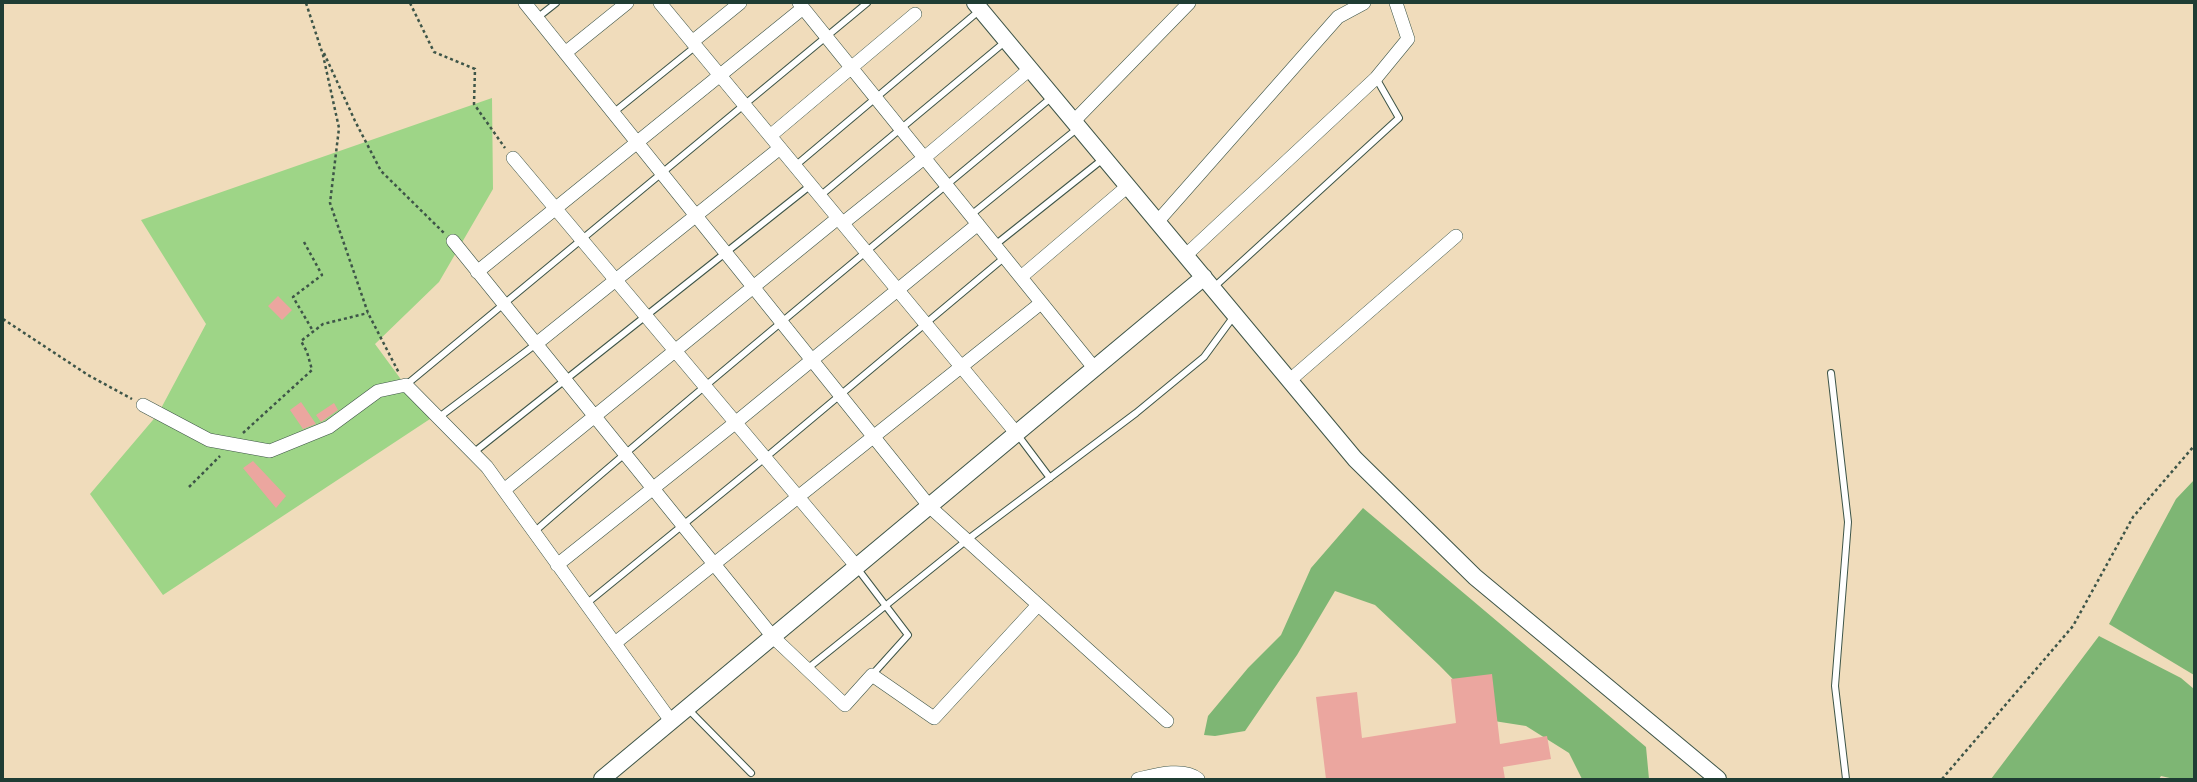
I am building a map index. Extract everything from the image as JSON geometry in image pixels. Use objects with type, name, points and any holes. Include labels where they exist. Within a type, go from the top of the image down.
[{"type":"street","points":[[525,3],[930,507],[1167,721]]},
{"type":"street","points":[[565,53],[627,3]]},
{"type":"street","points":[[660,3],[1017,434]]},
{"type":"street","points":[[694,44],[740,3]]},
{"type":"street","points":[[1077,124],[1189,3]]},
{"type":"street","points":[[1158,221],[1338,17],[1364,3]]},
{"type":"street","points":[[1186,255],[1376,78],[1408,39],[1396,3]]},
{"type":"street","points":[[477,272],[720,75],[801,5],[1095,369]]},
{"type":"street","points":[[978,6],[1355,459],[1475,577],[1718,779]]},
{"type":"street","points":[[770,136],[852,69],[915,14]]},
{"type":"street","points":[[504,490],[840,220],[924,158],[1030,68]]},
{"type":"street","points":[[536,344],[780,148]]},
{"type":"street","points":[[513,158],[857,567]]},
{"type":"street","points":[[1021,277],[1128,186]]},
{"type":"street","points":[[557,565],[735,423],[898,290],[974,220]]},
{"type":"street","points":[[1290,380],[1456,236]]},
{"type":"street","points":[[453,241],[773,637],[845,705],[872,675],[934,718],[1038,605]]},
{"type":"street","points":[[602,779],[1095,369],[1209,282]]},
{"type":"street","points":[[615,644],[1041,303]]},
{"type":"street","points":[[143,405],[209,440],[270,451],[329,427],[378,391],[406,385],[487,468],[671,721]]},
{"type":"street","points":[[1138,779],[1172,773],[1193,775],[1198,779]]},
{"type":"lane","points":[[537,18],[556,3]]},
{"type":"lane","points":[[406,385],[867,3]]},
{"type":"lane","points":[[795,166],[876,98],[978,6]]},
{"type":"lane","points":[[820,196],[1007,40]]},
{"type":"lane","points":[[613,113],[694,44]]},
{"type":"lane","points":[[1209,282],[1399,118],[1376,78]]},
{"type":"lane","points":[[534,532],[781,321],[867,253],[1053,96]]},
{"type":"lane","points":[[974,220],[1077,124]]},
{"type":"lane","points":[[995,245],[1104,158]]},
{"type":"lane","points":[[473,453],[811,185]]},
{"type":"lane","points":[[586,604],[765,458],[1005,257]]},
{"type":"lane","points":[[807,669],[967,540],[1136,413],[1204,357],[1235,314]]},
{"type":"lane","points":[[438,418],[536,344]]},
{"type":"lane","points":[[1831,373],[1848,522],[1835,686],[1846,779]]},
{"type":"lane","points":[[1017,434],[1050,478]]},
{"type":"lane","points":[[857,567],[908,635],[872,675]]},
{"type":"lane","points":[[687,708],[751,773]]},
{"type":"path","points":[[306,3],[320,42],[355,121],[381,171],[453,241]]},
{"type":"path","points":[[410,3],[434,52],[476,69],[474,104],[513,158]]},
{"type":"path","points":[[320,42],[339,128],[330,203],[368,313],[406,385]]},
{"type":"path","points":[[304,242],[322,275],[293,297],[313,331]]},
{"type":"path","points":[[189,487],[259,416],[312,370],[307,352],[301,341],[323,324],[368,313]]},
{"type":"path","points":[[3,319],[17,326],[88,375],[143,405]]},
{"type":"path","points":[[1942,779],[2072,626],[2133,517],[2194,446]]},
{"type":"green space","points":[[492,98],[493,189],[439,282],[375,344],[430,419],[163,595],[90,494],[158,414],[206,324],[141,220]]},
{"type":"green space","points":[[2194,480],[2194,675],[2109,624],[2176,499]]},
{"type":"green space","points":[[1363,508],[1646,747],[1649,779],[1582,779],[1569,753],[1526,726],[1494,721],[1439,665],[1375,605],[1335,591],[1297,655],[1245,731],[1215,736],[1204,735],[1208,716],[1248,668],[1281,635],[1311,568]]},
{"type":"green space","points":[[2099,636],[2181,678],[2194,689],[2194,779],[2174,779],[2161,776],[2159,779],[1991,779]]},
{"type":"building","points":[[278,296],[292,310],[282,320],[268,306]]},
{"type":"building","points":[[301,402],[316,424],[303,429],[290,410]]},
{"type":"building","points":[[334,403],[338,410],[321,422],[316,415]]},
{"type":"building","points":[[253,461],[286,496],[276,508],[243,468]]},
{"type":"building","points":[[1492,674],[1500,744],[1547,736],[1551,759],[1503,767],[1505,779],[1326,779],[1316,697],[1357,692],[1362,738],[1456,723],[1451,679]]}]
